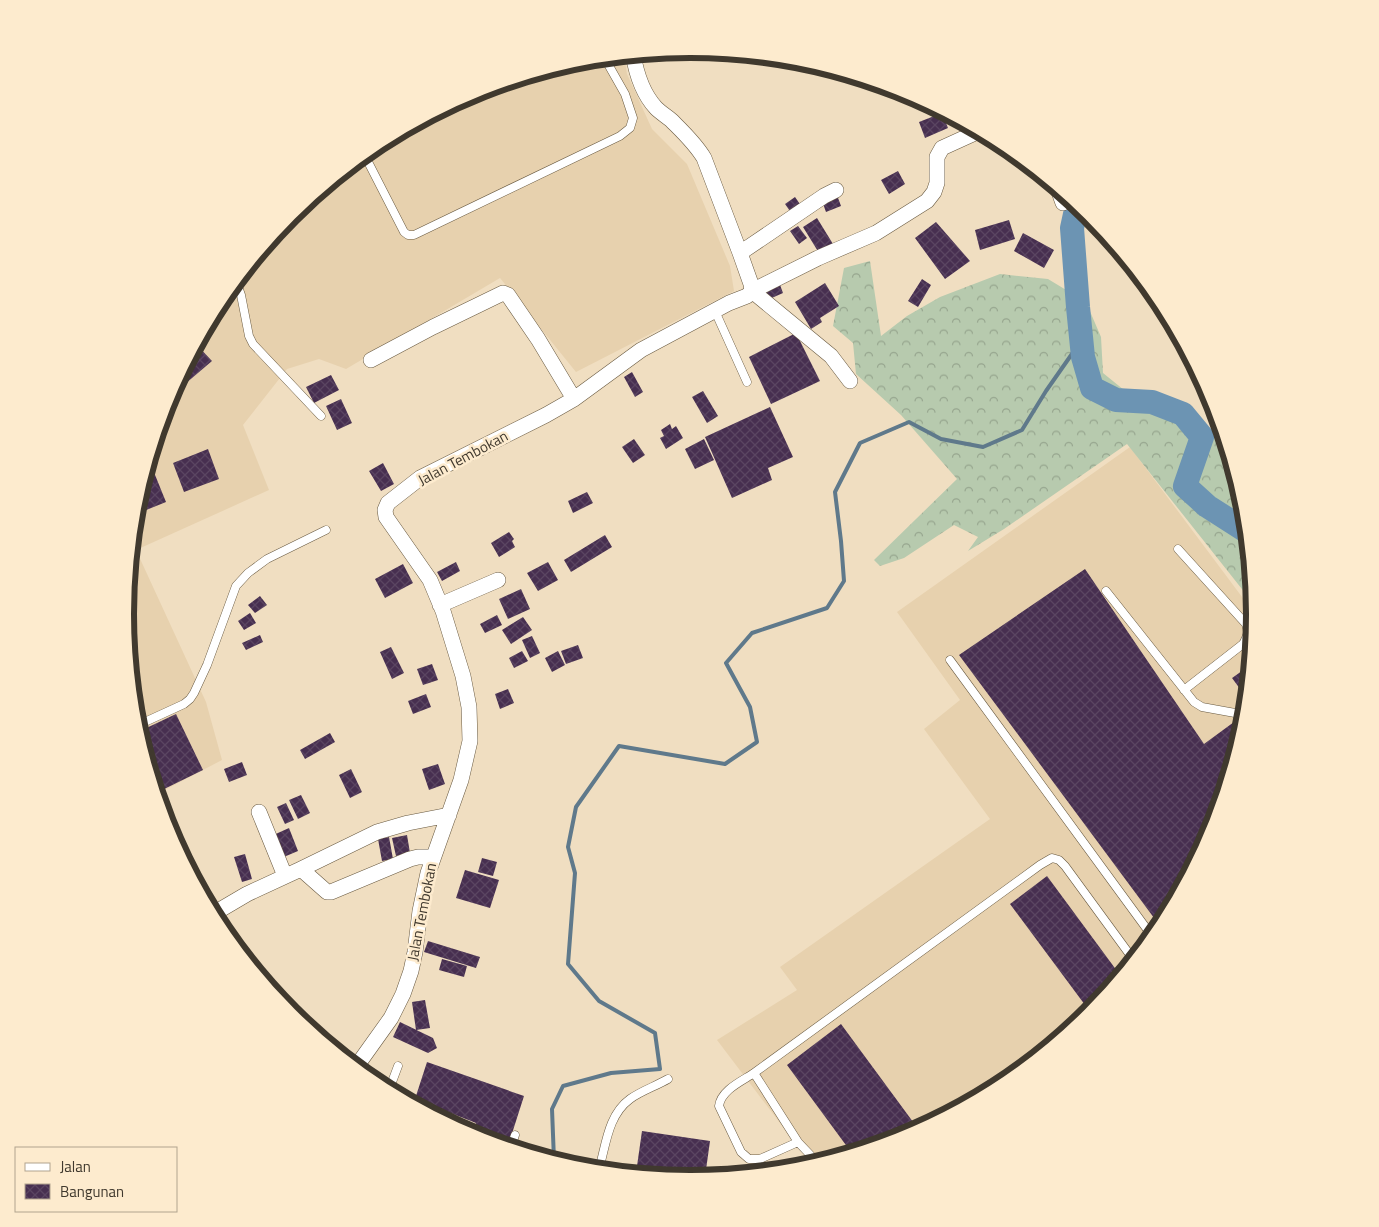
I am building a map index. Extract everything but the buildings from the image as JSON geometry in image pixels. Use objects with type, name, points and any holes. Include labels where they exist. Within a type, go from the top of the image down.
[{"type":"street","points":[[635,61],[645,92],[656,108],[684,132],[704,158],[740,253],[752,291],[831,356],[850,381]]},
{"type":"street","name":"Jalan Tembokan","points":[[360,1061],[391,1018],[411,972],[428,873],[426,857],[449,814],[461,780],[470,741],[469,707],[463,676],[440,605],[430,580],[386,517],[384,510],[388,504],[420,478],[574,399],[641,350],[729,302],[747,296],[752,291],[818,258],[876,233],[927,201],[934,192],[937,183],[938,152],[942,148],[972,134]]},
{"type":"street","points":[[740,253],[824,196],[836,190]]},
{"type":"street","points":[[371,360],[503,293],[508,295],[527,323],[574,399]]},
{"type":"street","points":[[440,605],[498,580]]},
{"type":"street","points":[[259,812],[285,876]]},
{"type":"street","points":[[220,910],[247,894],[377,832],[449,814]]},
{"type":"street","points":[[301,869],[327,892],[331,892],[410,859],[426,857]]},
{"type":"lane","points":[[367,161],[404,232],[408,235],[414,235],[620,136],[630,128],[633,118],[625,94],[608,64]]},
{"type":"lane","points":[[239,288],[249,336],[253,344],[320,416]]},
{"type":"lane","points":[[715,311],[747,382]]},
{"type":"lane","points":[[144,722],[184,704],[190,699],[207,664],[236,586],[248,573],[267,559],[326,530]]},
{"type":"lane","points":[[1178,549],[1245,623]]},
{"type":"lane","points":[[1106,591],[1194,702],[1202,706],[1236,714]]},
{"type":"lane","points":[[1184,690],[1244,641]]},
{"type":"lane","points":[[950,660],[1147,929]]},
{"type":"lane","points":[[798,1142],[760,1159],[749,1158],[741,1152],[719,1106],[723,1095],[1052,858],[1059,860],[1065,866],[1129,954]]},
{"type":"lane","points":[[391,1082],[398,1066]]},
{"type":"lane","points":[[754,1073],[798,1142],[811,1156]]},
{"type":"lane","points":[[601,1162],[612,1121],[617,1112],[628,1100],[668,1080]]},
{"type":"lane","points":[[513,1141],[515,1135]]},
{"type":"shaded area","points":[[625,61],[627,74],[652,129],[687,164],[730,266],[734,291],[576,372],[500,278],[346,369],[319,359],[287,369],[243,425],[269,490],[137,549],[152,470],[176,401],[208,336],[227,305],[271,247],[296,220],[351,172],[411,132],[477,100],[511,87],[581,68]]},
{"type":"shaded area","points":[[1130,447],[1245,601],[1241,686],[1235,722],[1216,792],[1203,826],[1171,892],[1131,952],[1083,1007],[1028,1055],[968,1095],[902,1127],[833,1151],[806,1157],[717,1040],[797,990],[780,967],[990,819],[924,729],[960,700],[897,612]]},
{"type":"shaded area","points":[[137,552],[206,702],[222,760],[163,791],[152,757],[138,686],[134,614]]},
{"type":"green space","points":[[870,261],[881,336],[907,316],[940,297],[1000,274],[1048,279],[1086,302],[1101,337],[1103,373],[1124,390],[1162,395],[1186,420],[1194,437],[1216,434],[1227,470],[1235,505],[1241,541],[1245,593],[1127,444],[1004,529],[968,551],[978,537],[954,525],[904,558],[880,566],[874,560],[957,479],[901,415],[856,374],[853,343],[833,326],[844,268]]},
{"type":"waterway","points":[[1075,213],[1072,228],[1078,307],[1083,357],[1092,388],[1116,400],[1152,402],[1183,414],[1202,437],[1185,486],[1207,506],[1239,526]]},
{"type":"waterway","points":[[554,1153],[552,1109],[563,1086],[611,1073],[660,1069],[655,1033],[599,1001],[568,964],[575,873],[568,847],[576,807],[619,746],[725,764],[757,742],[750,707],[726,663],[752,633],[827,608],[844,581],[835,492],[860,443],[909,422],[941,439],[983,447],[1022,430],[1046,391],[1081,341]]}]
